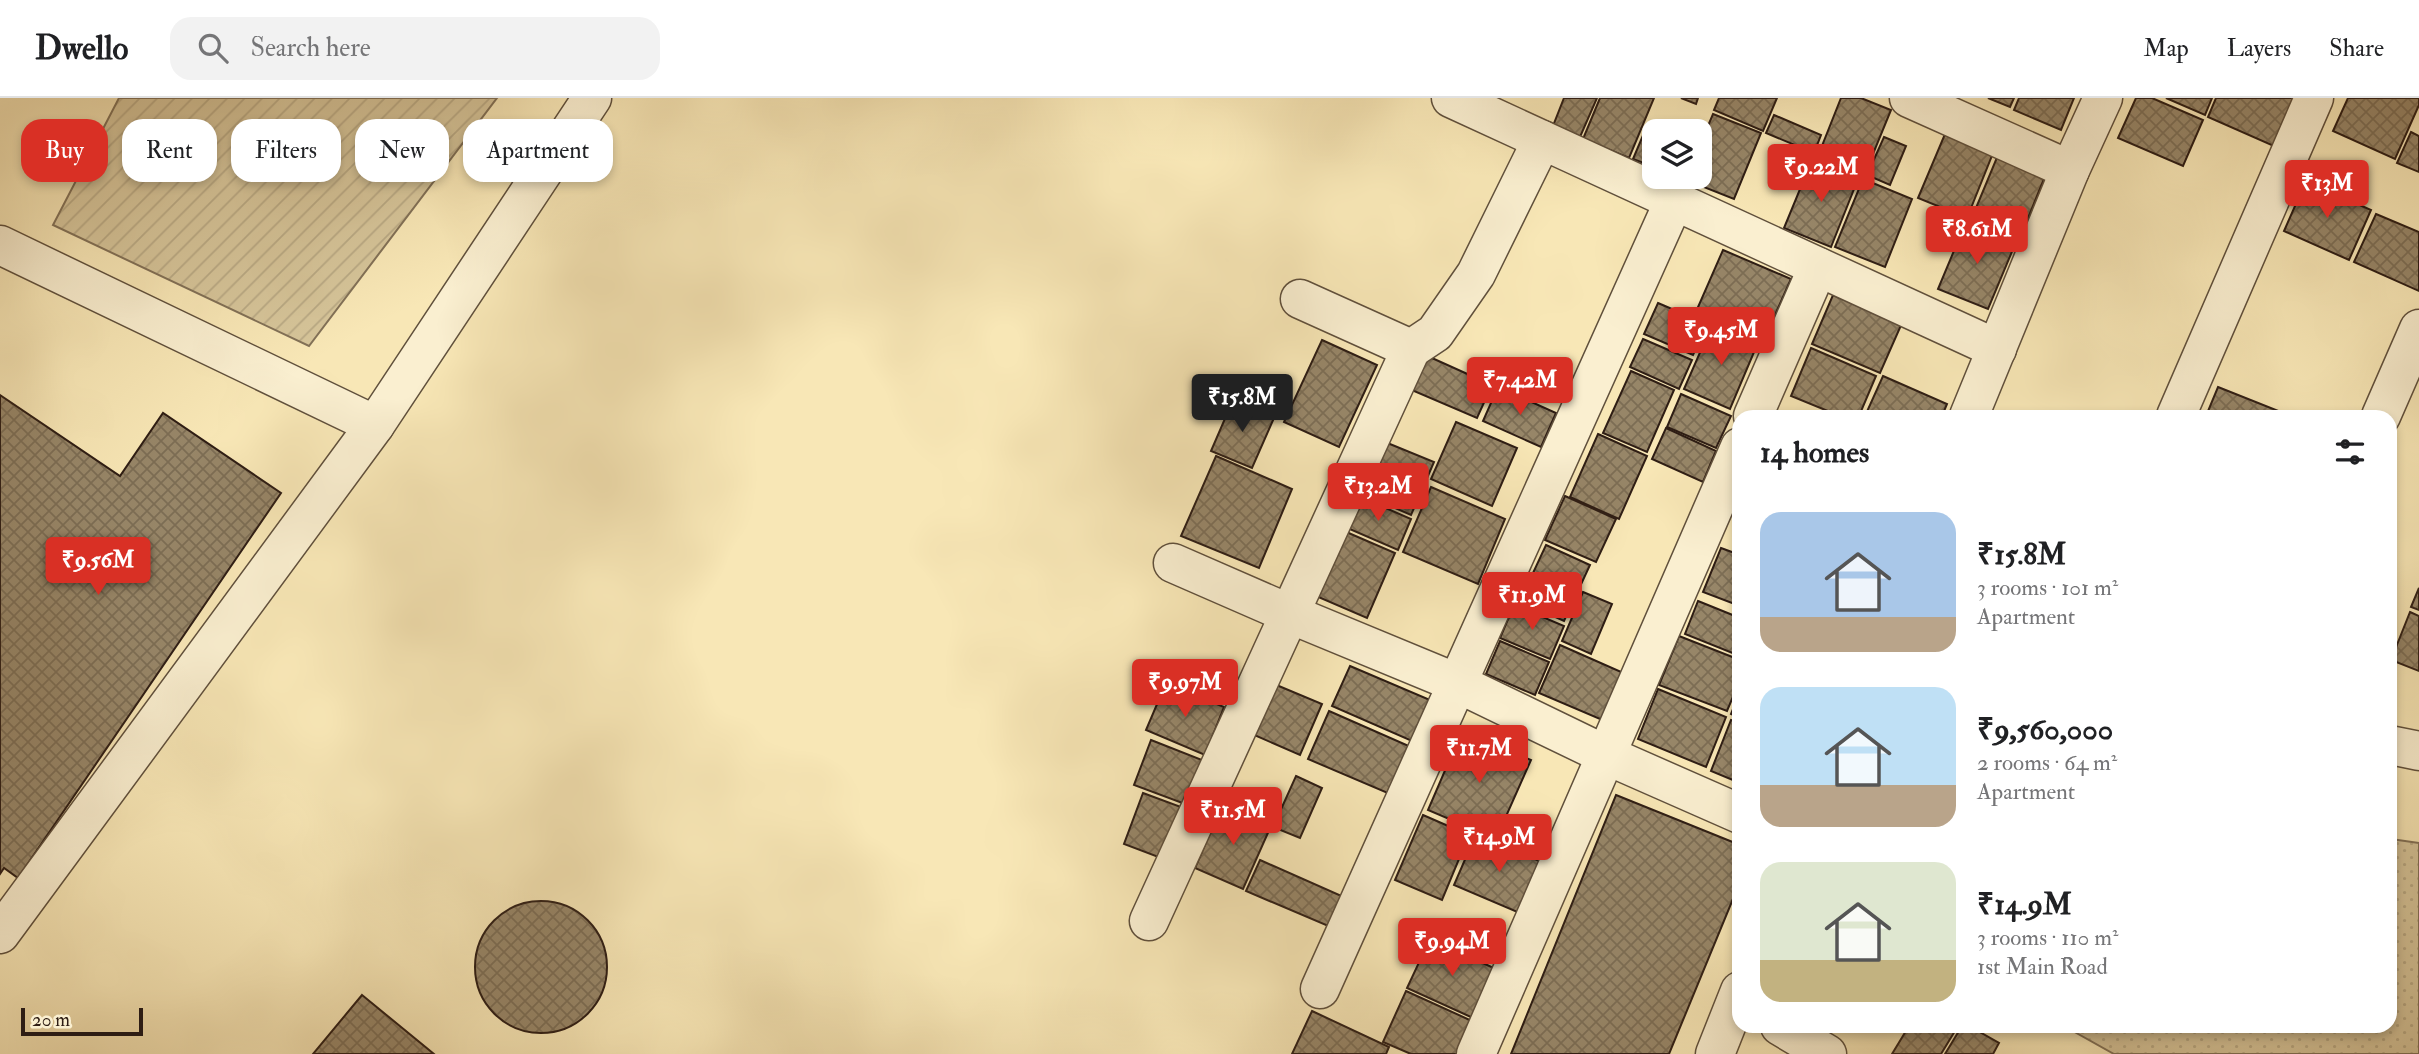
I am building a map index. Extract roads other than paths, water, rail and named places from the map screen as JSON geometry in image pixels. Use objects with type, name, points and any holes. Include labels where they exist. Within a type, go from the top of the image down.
[{"type":"street","points":[[0,933],[375,425],[592,98]]},
{"type":"street","points":[[1451,98],[1997,349]]},
{"type":"street","points":[[1909,98],[2070,170]]},
{"type":"street","points":[[1972,410],[2070,170],[2103,98]]},
{"type":"street","points":[[2179,410],[2314,98]]},
{"type":"street","points":[[1149,920],[1411,349],[1435,332],[1476,274],[1542,140]]},
{"type":"street","points":[[1320,989],[1674,201]]},
{"type":"street","points":[[0,245],[375,425]]},
{"type":"street","points":[[1756,410],[1818,267]]},
{"type":"street","points":[[1300,299],[1411,349]]},
{"type":"street","points":[[2384,410],[2419,329]]},
{"type":"street","points":[[1476,1054],[1732,465]]},
{"type":"street","points":[[1173,563],[1457,682],[1606,755],[1732,810]]},
{"type":"street","points":[[2397,746],[2419,751]]},
{"type":"street","points":[[1715,1054],[1732,1014]]},
{"type":"street","points":[[1792,1033],[1827,1054]]}]
